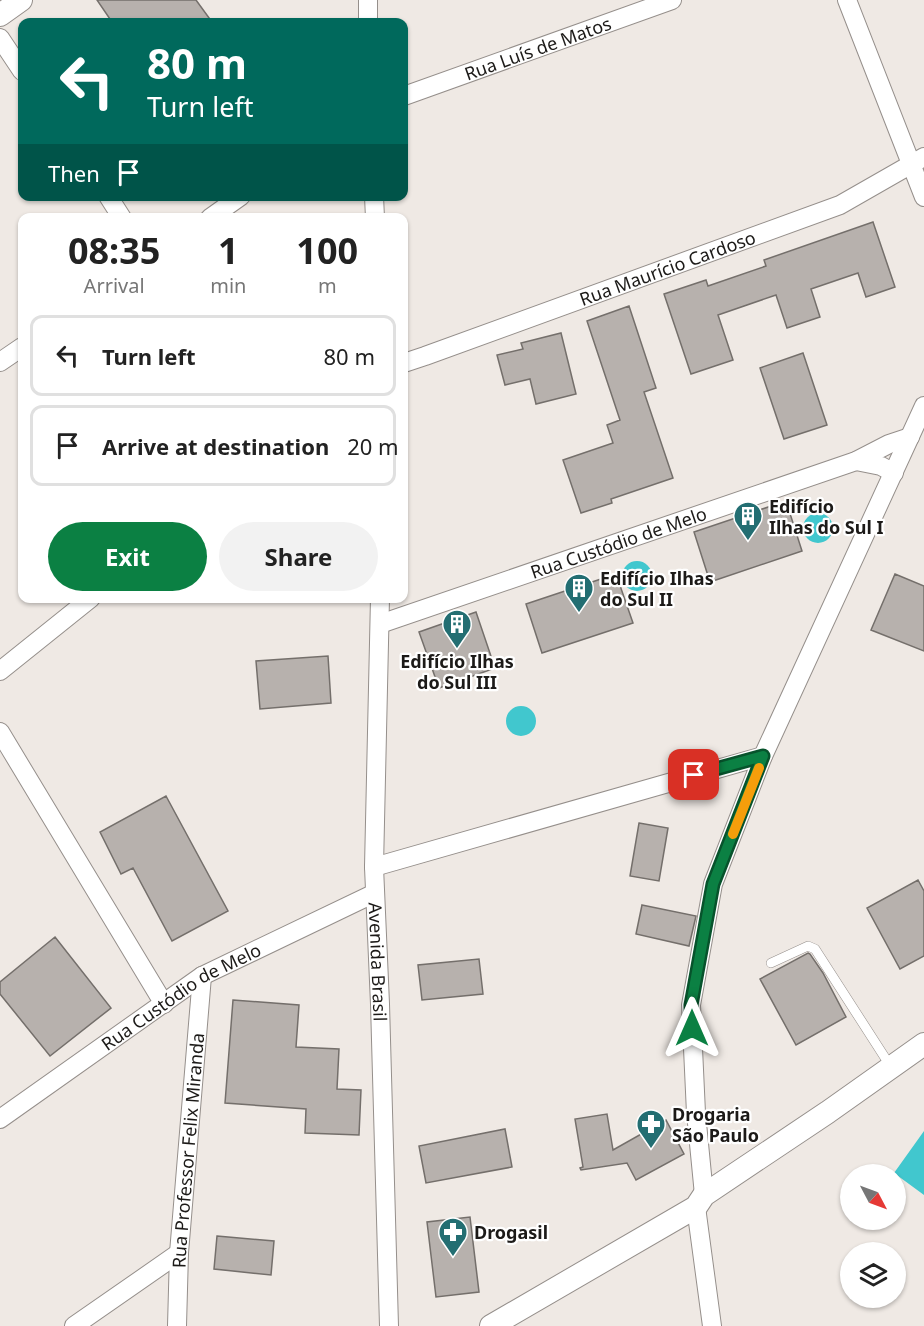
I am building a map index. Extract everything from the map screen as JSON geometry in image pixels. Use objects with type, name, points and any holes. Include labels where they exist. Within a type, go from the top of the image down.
[{"type":"street","points":[[0,15],[21,0]]},
{"type":"street","points":[[368,0],[368,18]]},
{"type":"street","name":"Rua Luís de Matos","points":[[408,95],[672,0]]},
{"type":"street","points":[[847,0],[918,160],[924,197]]},
{"type":"street","points":[[0,38],[18,65]]},
{"type":"street","name":"Rua Maurício Cardoso","points":[[408,362],[840,205],[918,160]]},
{"type":"street","points":[[217,213],[233,201]]},
{"type":"street","points":[[0,362],[18,350]]},
{"type":"street","points":[[712,1326],[700,1201],[691,1005],[713,884],[763,756],[916,429],[924,406]]},
{"type":"street","name":"Rua Custódio de Melo","points":[[380,624],[856,461],[916,429]]},
{"type":"street","points":[[856,461],[881,466],[894,472]]},
{"type":"street","points":[[0,671],[85,603]]},
{"type":"street","name":"Avenida Brasil","points":[[380,603],[374,867],[389,1326]]},
{"type":"street","points":[[0,732],[164,1004]]},
{"type":"street","points":[[374,867],[763,756]]},
{"type":"street","name":"Rua Custódio de Melo","points":[[0,1119],[202,976],[375,893]]},
{"type":"street","name":"Rua Professor Felix Miranda","points":[[177,1326],[179,1253],[202,976]]},
{"type":"street","points":[[491,1326],[700,1201],[924,1044]]},
{"type":"street","points":[[74,1326],[179,1253]]},
{"type":"lane","points":[[771,963],[808,946],[815,949],[891,1067]]},
{"type":"water","points":[[818,513],[829,517],[833,528],[829,539],[818,543],[807,539],[803,528],[807,517]]},
{"type":"water","points":[[637,561],[648,565],[652,576],[648,587],[637,591],[626,587],[622,576],[626,565]]},
{"type":"water","points":[[521,706],[532,710],[536,721],[532,732],[521,736],[510,732],[506,721],[510,710]]},
{"type":"water","points":[[924,1131],[924,1195],[906,1182],[906,1164],[900,1164]]},
{"type":"building","points":[[97,0],[196,0],[209,18],[109,18]]},
{"type":"building","points":[[873,222],[895,287],[866,297],[858,273],[811,289],[820,317],[787,328],[776,295],[718,315],[733,360],[691,374],[664,294],[706,280],[708,286],[766,266],[764,260]]},
{"type":"building","points":[[629,306],[656,388],[644,392],[673,478],[611,499],[612,503],[581,513],[563,460],[613,443],[607,425],[620,420],[587,321]]},
{"type":"building","points":[[561,333],[576,394],[536,404],[530,379],[505,385],[497,355],[523,349],[521,343]]},
{"type":"building","points":[[803,353],[827,425],[784,439],[760,368]]},
{"type":"building","name":"Edifício Ilhas do Sul I","points":[[786,501],[802,551],[710,582],[694,532]]},
{"type":"building","name":"Edifício Ilhas do Sul II","points":[[616,574],[633,623],[542,653],[526,604]]},
{"type":"building","points":[[895,574],[924,586],[924,651],[871,630]]},
{"type":"building","name":"Edifício Ilhas do Sul III","points":[[476,612],[495,668],[439,688],[419,632]]},
{"type":"building","points":[[328,656],[331,703],[260,709],[256,661]]},
{"type":"building","points":[[166,796],[228,911],[172,941],[133,868],[121,874],[100,832]]},
{"type":"building","points":[[639,823],[668,828],[659,881],[630,876]]},
{"type":"building","points":[[918,880],[924,891],[924,956],[900,969],[867,908]]},
{"type":"building","points":[[642,905],[696,916],[689,946],[636,934]]},
{"type":"building","points":[[55,937],[111,1008],[50,1056],[0,994],[0,982]]},
{"type":"building","points":[[808,953],[823,973],[846,1017],[796,1045],[760,979]]},
{"type":"building","points":[[479,959],[483,994],[422,1000],[418,965]]},
{"type":"building","points":[[233,1000],[299,1005],[296,1047],[339,1049],[337,1089],[361,1090],[359,1135],[305,1133],[306,1109],[225,1103]]},
{"type":"building","points":[[607,1114],[613,1150],[666,1120],[684,1154],[636,1180],[627,1163],[581,1170],[580,1168],[583,1167],[575,1119]]},
{"type":"building","points":[[505,1129],[512,1167],[426,1183],[419,1146]]},
{"type":"building","name":"Drogasil","points":[[470,1217],[479,1292],[436,1297],[427,1222]]},
{"type":"building","points":[[217,1236],[274,1241],[271,1275],[214,1269]]},
{"type":"slow traffic","points":[[733,834],[759,768]]},
{"type":"place","name":"Edifício Ilhas do Sul I","points":[[748,542]]},
{"type":"place","name":"Edifício Ilhas do Sul II","points":[[579,614]]},
{"type":"place","name":"Edifício Ilhas do Sul III","points":[[457,650]]},
{"type":"place","name":"Drogaria São Paulo","points":[[651,1150]]},
{"type":"place","name":"Drogasil","points":[[453,1258]]},
{"type":"route","points":[[692,1028],[691,1005],[713,884],[763,756],[694,775]]}]
